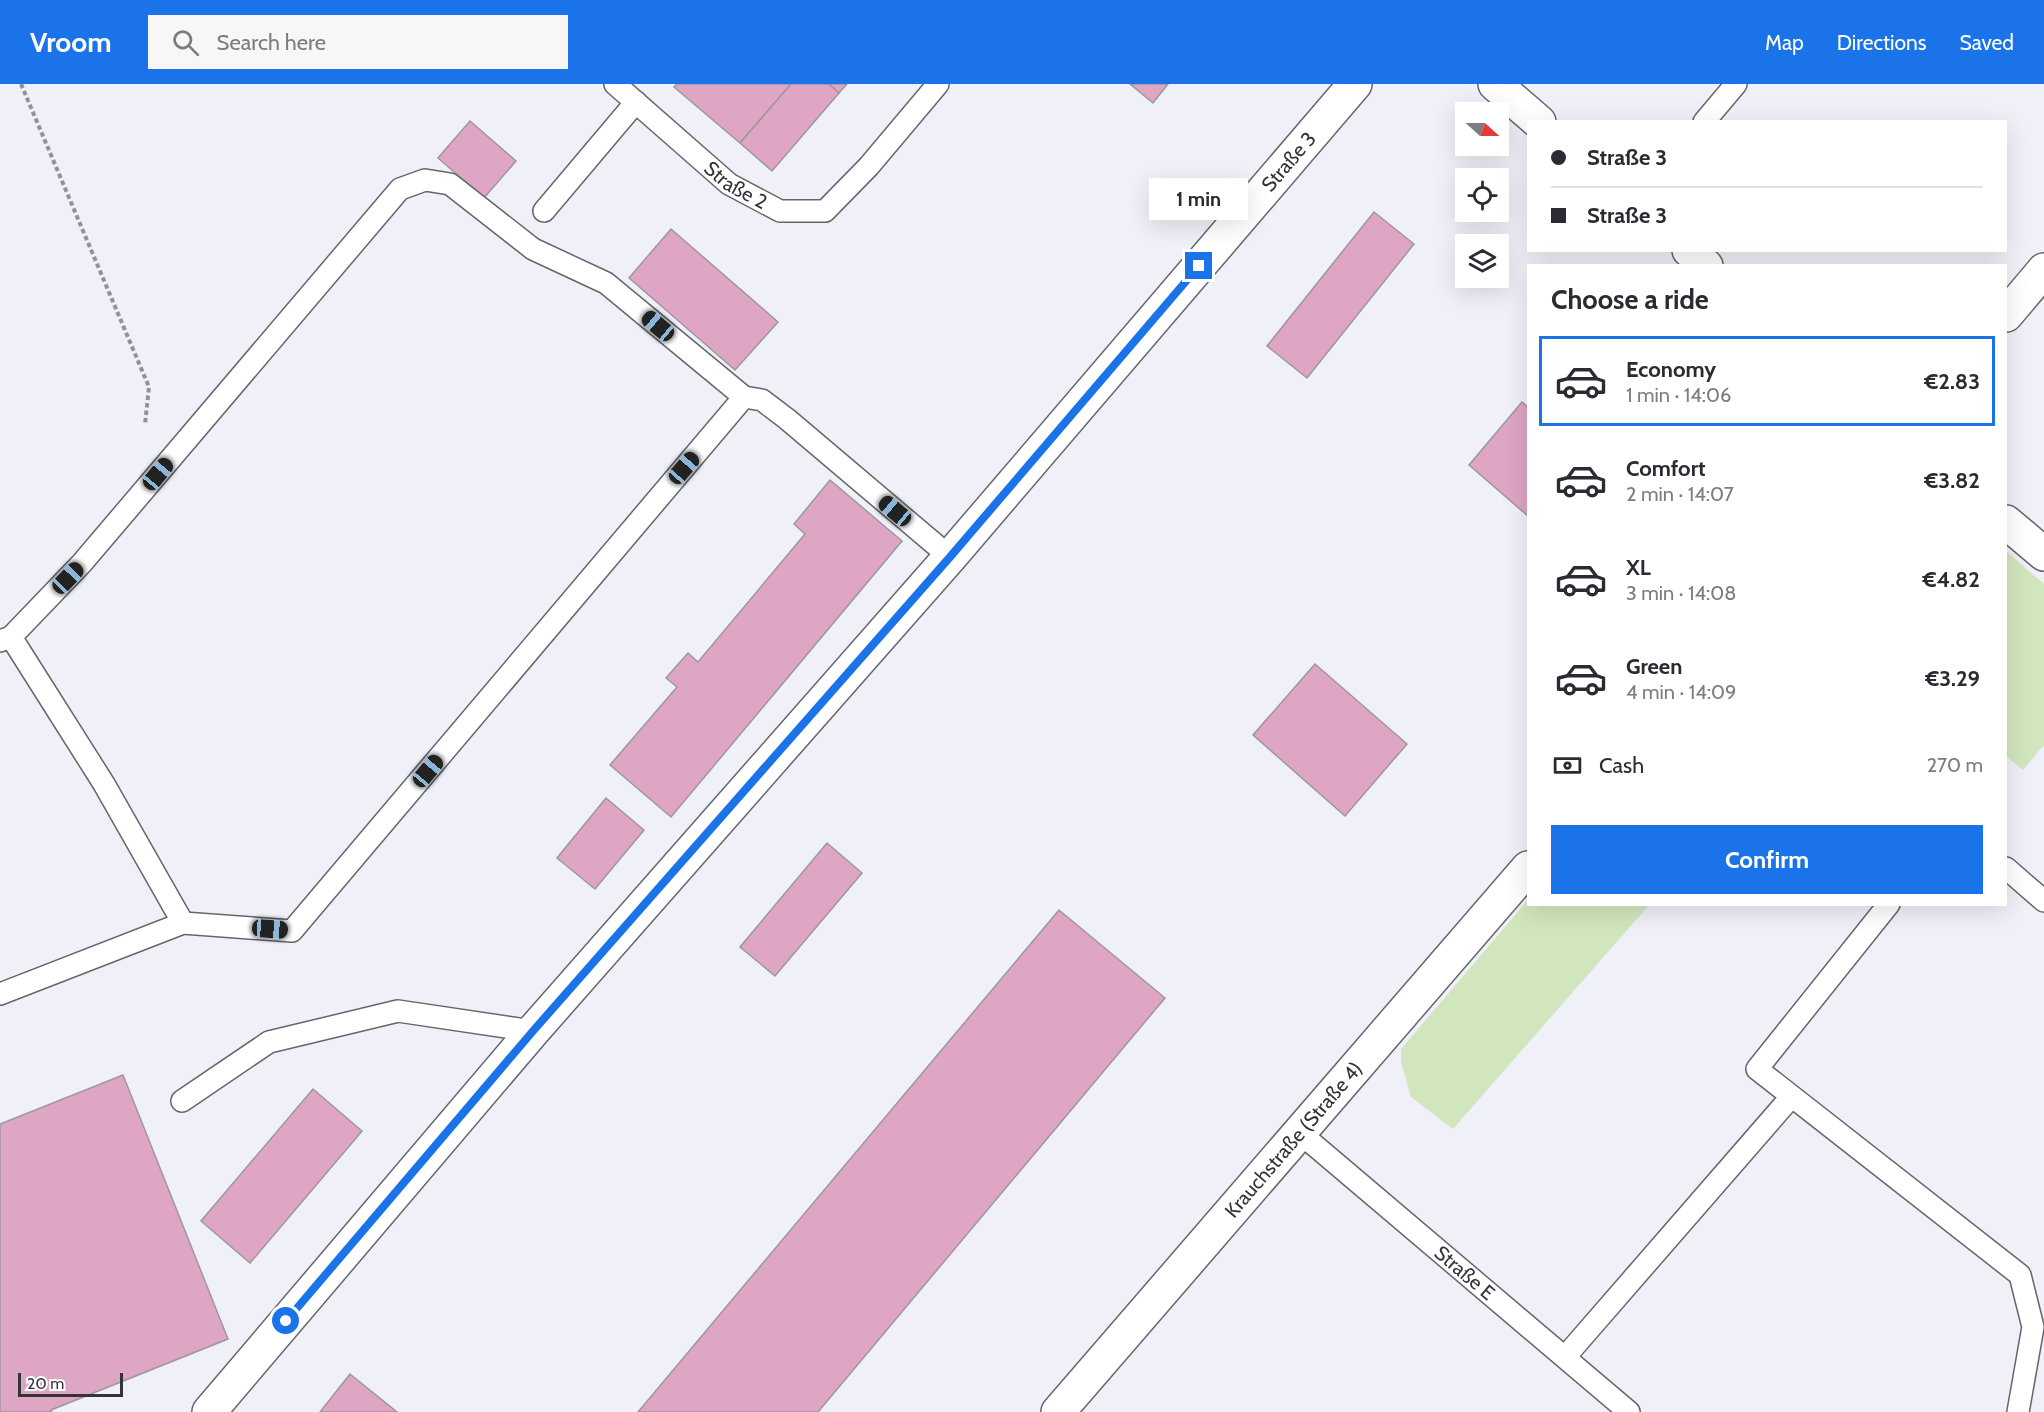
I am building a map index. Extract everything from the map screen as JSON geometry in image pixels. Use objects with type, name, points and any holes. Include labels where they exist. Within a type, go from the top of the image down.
[{"type":"street","name":"Straße 3","points":[[209,1412],[533,1031],[950,557],[1355,84]]},
{"type":"street","points":[[1495,84],[1537,120]]},
{"type":"street","points":[[1691,252],[1704,264]]},
{"type":"street","points":[[2007,314],[2044,270]]},
{"type":"street","points":[[2007,523],[2044,554]]},
{"type":"street","name":"Krauchstraße (Straße 4)","points":[[1058,1412],[1527,869]]},
{"type":"lane","name":"Straße 2","points":[[615,84],[729,184],[780,211],[825,211],[869,165],[938,84]]},
{"type":"lane","points":[[1706,120],[1736,84]]},
{"type":"lane","points":[[544,211],[636,102]]},
{"type":"lane","points":[[183,924],[104,784],[5,639],[82,563],[400,189],[425,180],[450,184],[533,249],[606,283],[744,397],[762,400],[787,419],[950,557]]},
{"type":"lane","points":[[0,994],[183,924],[292,931],[744,397]]},
{"type":"lane","points":[[2007,869],[2044,901]]},
{"type":"lane","points":[[1887,906],[1757,1069],[2020,1275],[2033,1327],[2018,1412]]},
{"type":"lane","points":[[182,1101],[269,1042],[398,1011],[533,1031]]},
{"type":"lane","points":[[1565,1357],[1791,1097]]},
{"type":"lane","name":"Straße E","points":[[1300,1133],[1629,1412]]},
{"type":"path","points":[[21,84],[149,387],[145,424]]},
{"type":"green space","points":[[2007,552],[2044,584],[2044,745],[2023,770],[2007,757]]},
{"type":"green space","points":[[1527,901],[1527,906],[1648,906],[1453,1129],[1411,1097],[1401,1062],[1401,1049]]},
{"type":"building","points":[[677,84],[791,84],[740,143],[674,87]]},
{"type":"building","points":[[791,84],[829,84],[839,93],[772,171],[740,143]]},
{"type":"building","points":[[829,84],[847,84],[839,93]]},
{"type":"building","points":[[1130,84],[1168,84],[1153,103]]},
{"type":"building","points":[[470,121],[516,161],[484,198],[438,158]]},
{"type":"building","points":[[1374,212],[1414,244],[1307,378],[1267,346]]},
{"type":"building","points":[[671,229],[778,322],[735,370],[629,278]]},
{"type":"building","points":[[1522,402],[1527,406],[1527,515],[1469,465]]},
{"type":"building","points":[[830,480],[902,541],[671,817],[610,765],[677,687],[666,678],[688,653],[698,662],[805,534],[794,524]]},
{"type":"building","points":[[1315,664],[1407,744],[1345,816],[1253,735]]},
{"type":"building","points":[[606,798],[644,830],[595,889],[557,858]]},
{"type":"building","points":[[827,843],[862,873],[775,976],[740,947]]},
{"type":"building","points":[[1059,910],[1165,998],[818,1412],[638,1412]]},
{"type":"building","points":[[123,1075],[228,1339],[51,1410],[52,1412],[0,1412],[0,1124]]},
{"type":"building","points":[[313,1089],[362,1131],[250,1263],[201,1221]]},
{"type":"building","points":[[350,1374],[397,1412],[320,1412]]},
{"type":"route","points":[[286,1321],[533,1031],[950,557],[1199,266]]}]
